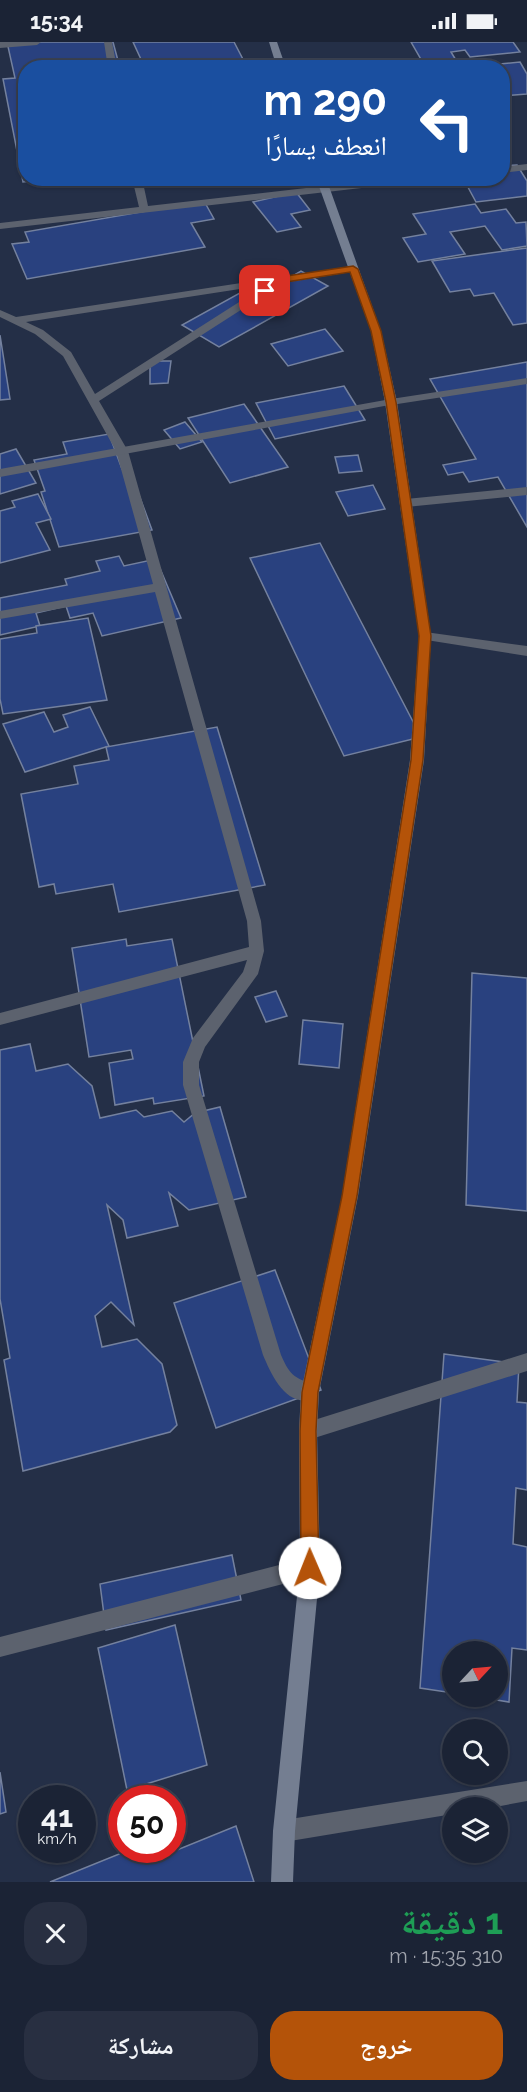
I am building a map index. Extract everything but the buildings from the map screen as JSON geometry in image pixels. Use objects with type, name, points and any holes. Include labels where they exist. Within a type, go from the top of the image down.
[{"type":"main road","points":[[273,42],[279,60]]},
{"type":"main road","points":[[282,1882],[284,1831],[310,1568],[308,1431],[310,1392],[350,1196],[417,760],[425,636],[391,402],[376,331],[324,186]]},
{"type":"street","points":[[0,45],[37,42]]},
{"type":"street","points":[[108,42],[111,60]]},
{"type":"street","points":[[510,169],[527,167]]},
{"type":"street","points":[[139,186],[144,210]]},
{"type":"street","points":[[0,226],[144,210],[309,186]]},
{"type":"street","points":[[15,320],[353,269]]},
{"type":"street","points":[[93,400],[283,279]]},
{"type":"street","points":[[0,313],[39,332],[67,354],[122,451],[254,921],[257,951],[250,975],[199,1043],[191,1062],[191,1085],[272,1355],[283,1379],[293,1389],[310,1392]]},
{"type":"street","points":[[0,473],[391,402],[527,381]]},
{"type":"street","points":[[406,504],[527,491]]},
{"type":"street","points":[[0,615],[160,587]]},
{"type":"street","points":[[425,636],[527,651]]},
{"type":"street","points":[[0,1019],[257,951]]},
{"type":"street","points":[[308,1431],[527,1362]]},
{"type":"street","points":[[0,1647],[310,1568]]},
{"type":"street","points":[[284,1831],[527,1791]]},
{"type":"route","points":[[265,291],[283,279],[353,269],[376,331],[391,402],[425,636],[417,760],[350,1196],[310,1392],[308,1431],[310,1568]]}]
